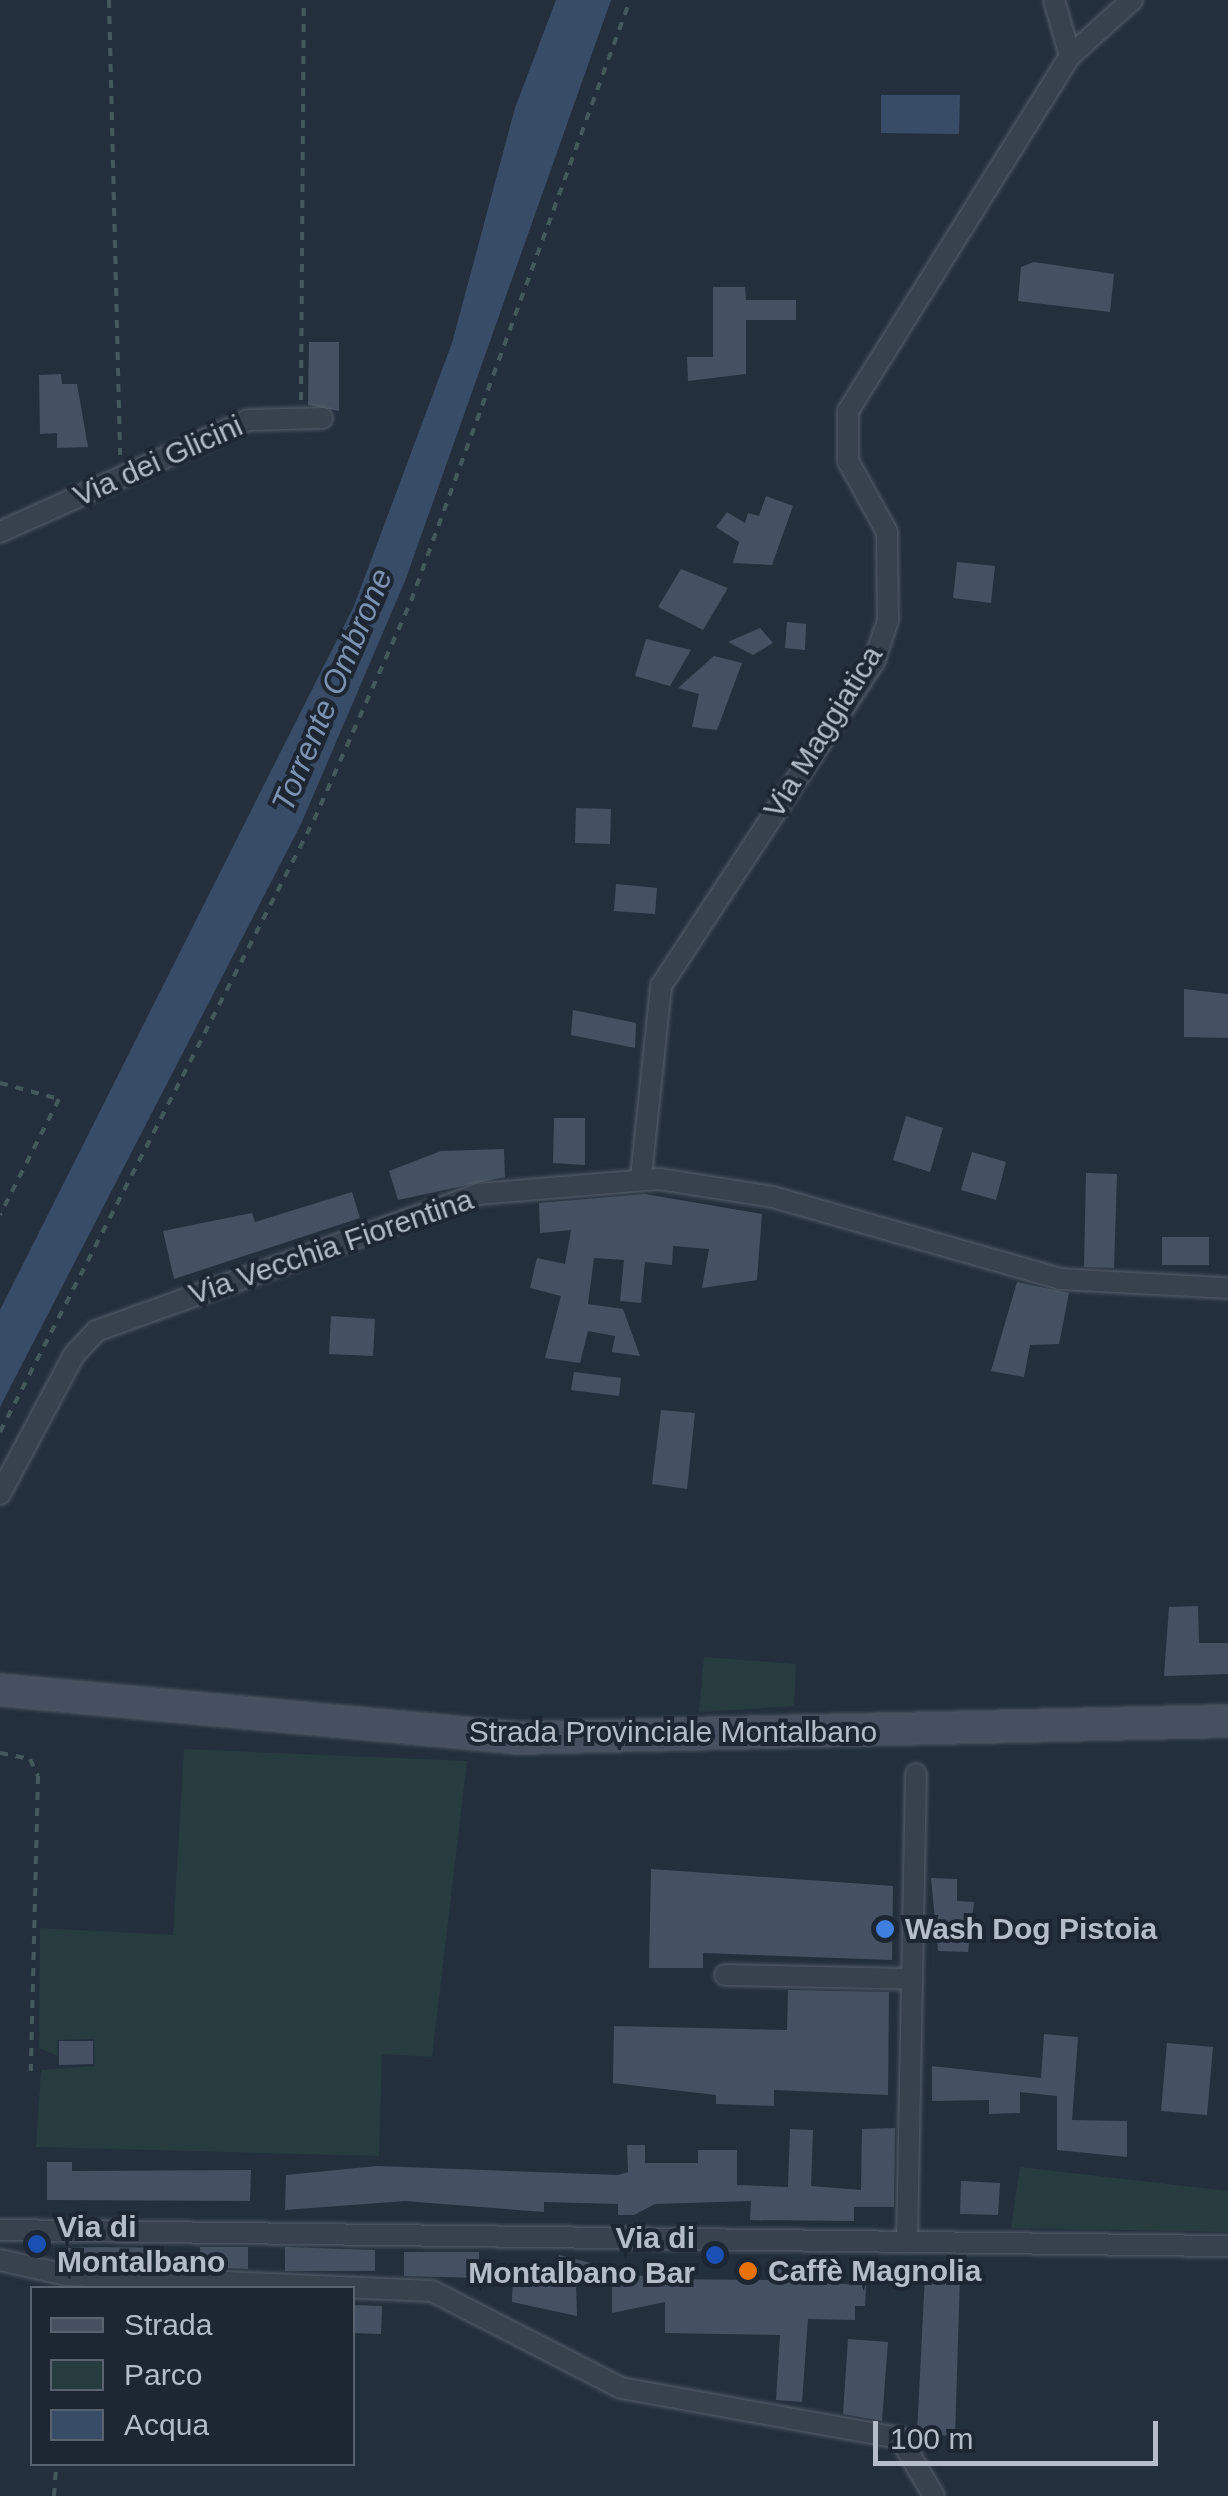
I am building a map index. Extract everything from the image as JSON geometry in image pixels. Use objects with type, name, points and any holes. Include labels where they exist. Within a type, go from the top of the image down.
[{"type":"main road","name":"Strada Provinciale Montalbano","points":[[0,1690],[518,1738],[1228,1722]]},
{"type":"street","points":[[1054,0],[1070,56]]},
{"type":"street","name":"Via Maggiatica","points":[[641,1177],[661,986],[874,662],[888,620],[886,532],[848,462],[848,411],[1070,56],[1132,0]]},
{"type":"street","name":"Via dei Glicini","points":[[0,532],[248,420],[311,417]]},
{"type":"street","name":"Via Vecchia Fiorentina","points":[[0,1494],[74,1355],[104,1326],[437,1204],[641,1177],[773,1197],[1060,1279],[1228,1288]]},
{"type":"street","points":[[907,2240],[916,1774]]},
{"type":"street","points":[[725,1975],[912,1979]]},
{"type":"street","points":[[0,2230],[1228,2246]]},
{"type":"street","points":[[0,2260],[66,2275],[318,2286]]},
{"type":"street","points":[[355,2288],[432,2291],[622,2388],[900,2438],[934,2496]]},
{"type":"path","points":[[108,0],[120,476]]},
{"type":"path","points":[[304,0],[311,417]]},
{"type":"path","points":[[0,1432],[273,903],[402,619],[630,0]]},
{"type":"path","points":[[0,1084],[59,1099],[0,1215]]},
{"type":"path","points":[[0,1753],[30,1759],[38,1776],[30,2071]]},
{"type":"path","points":[[54,2496],[56,2466]]},
{"type":"green space","points":[[704,1657],[796,1664],[794,1706],[699,1712]]},
{"type":"green space","points":[[184,1749],[467,1761],[432,2057],[382,2054],[379,2156],[36,2147],[41,2070],[95,2066],[94,2039],[57,2040],[57,2056],[39,2048],[40,1928],[173,1935]]},
{"type":"green space","points":[[1020,2167],[1228,2191],[1228,2232],[1011,2228]]},
{"type":"water","name":"Torrente Ombrone","points":[[556,0],[611,0],[405,581],[301,824],[0,1407],[0,1310],[354,606],[452,343],[515,108]]},
{"type":"water","points":[[881,95],[960,95],[959,134],[881,133]]},
{"type":"building","points":[[1034,262],[1114,274],[1110,312],[1018,301],[1021,267]]},
{"type":"building","points":[[713,287],[745,287],[746,300],[796,300],[796,320],[746,320],[746,374],[688,381],[687,357],[713,357]]},
{"type":"building","points":[[309,342],[339,342],[339,411],[308,405]]},
{"type":"building","points":[[61,374],[62,384],[77,384],[88,447],[57,448],[57,433],[40,434],[39,375]]},
{"type":"building","points":[[766,496],[793,506],[772,565],[733,563],[739,542],[716,527],[727,512],[745,523],[748,513],[759,516]]},
{"type":"building","points":[[957,562],[995,566],[991,603],[953,598]]},
{"type":"building","points":[[681,569],[728,588],[703,630],[658,607]]},
{"type":"building","points":[[787,622],[806,624],[805,650],[785,648]]},
{"type":"building","points":[[760,628],[773,643],[753,655],[728,642]]},
{"type":"building","points":[[646,639],[691,650],[670,686],[635,676]]},
{"type":"building","points":[[714,656],[742,663],[717,730],[692,727],[699,694],[678,688]]},
{"type":"building","points":[[576,808],[611,809],[610,844],[575,843]]},
{"type":"building","points":[[616,884],[657,888],[655,914],[614,911]]},
{"type":"building","points":[[1184,989],[1228,994],[1228,1038],[1184,1037]]},
{"type":"building","points":[[573,1010],[636,1023],[635,1048],[571,1035]]},
{"type":"building","points":[[906,1116],[943,1128],[930,1172],[893,1160]]},
{"type":"building","points":[[554,1118],[585,1118],[585,1165],[553,1163]]},
{"type":"building","points":[[504,1149],[505,1177],[398,1200],[389,1171],[441,1151]]},
{"type":"building","points":[[972,1152],[1006,1162],[996,1200],[961,1190]]},
{"type":"building","points":[[1086,1173],[1117,1174],[1114,1268],[1084,1267]]},
{"type":"building","points":[[352,1192],[360,1218],[174,1279],[163,1231],[252,1213],[255,1222]]},
{"type":"building","points":[[645,1194],[762,1214],[757,1280],[702,1288],[709,1249],[673,1246],[672,1265],[645,1262],[641,1303],[620,1301],[624,1260],[594,1258],[588,1304],[623,1309],[640,1356],[612,1352],[615,1336],[588,1331],[580,1363],[545,1358],[561,1296],[530,1288],[537,1258],[565,1264],[571,1230],[540,1233],[539,1203]]},
{"type":"building","points":[[1162,1237],[1209,1237],[1209,1265],[1162,1265]]},
{"type":"building","points":[[1017,1282],[1069,1293],[1059,1344],[1030,1345],[1024,1377],[991,1371]]},
{"type":"building","points":[[331,1316],[375,1319],[373,1356],[329,1354]]},
{"type":"building","points":[[574,1372],[621,1378],[619,1396],[571,1390]]},
{"type":"building","points":[[661,1410],[695,1413],[687,1489],[652,1484]]},
{"type":"building","points":[[1198,1606],[1199,1643],[1228,1643],[1228,1674],[1164,1676],[1169,1607]]},
{"type":"building","points":[[651,1869],[893,1886],[892,1960],[703,1953],[703,1968],[649,1968]]},
{"type":"building","points":[[931,1878],[957,1879],[957,1901],[974,1902],[968,1952],[938,1951]]},
{"type":"building","points":[[788,1990],[889,1992],[888,2095],[774,2090],[774,2106],[716,2104],[716,2095],[613,2083],[614,2026],[787,2030]]},
{"type":"building","points":[[1044,2034],[1078,2037],[1072,2120],[1127,2121],[1127,2157],[1057,2150],[1057,2096],[1020,2092],[1020,2113],[989,2114],[989,2100],[932,2101],[932,2066],[1041,2078]]},
{"type":"building","points":[[59,2041],[93,2041],[93,2064],[59,2065]]},
{"type":"building","points":[[1167,2043],[1213,2047],[1207,2115],[1161,2111]]},
{"type":"building","points":[[895,2128],[894,2207],[854,2207],[854,2221],[750,2220],[751,2201],[655,2204],[634,2215],[618,2215],[618,2204],[544,2202],[544,2212],[405,2201],[285,2210],[286,2175],[377,2166],[618,2175],[628,2172],[627,2145],[645,2145],[645,2163],[698,2163],[698,2150],[737,2150],[737,2185],[788,2187],[790,2129],[813,2130],[811,2186],[861,2190],[862,2129]]},
{"type":"building","points":[[47,2162],[72,2162],[72,2171],[251,2170],[250,2201],[47,2200]]},
{"type":"building","points":[[961,2181],[1000,2183],[998,2215],[960,2214]]},
{"type":"building","points":[[200,2247],[248,2247],[248,2269],[201,2267]]},
{"type":"building","points":[[285,2247],[375,2250],[375,2271],[285,2271]]},
{"type":"building","points":[[63,2248],[164,2248],[164,2265],[63,2260]]},
{"type":"building","points":[[404,2252],[479,2252],[479,2278],[404,2276]]},
{"type":"building","points":[[559,2255],[654,2279],[774,2280],[775,2267],[800,2269],[799,2282],[866,2285],[865,2306],[855,2306],[855,2320],[808,2319],[802,2402],[776,2400],[780,2335],[665,2333],[665,2302],[612,2313],[612,2285],[576,2285],[577,2316],[512,2302],[513,2273],[559,2269]]},
{"type":"building","points":[[925,2275],[960,2276],[955,2436],[917,2434]]},
{"type":"building","points":[[355,2305],[382,2306],[381,2334],[355,2333]]},
{"type":"building","points":[[848,2339],[888,2342],[882,2421],[843,2414]]},
{"type":"place","name":"Wash Dog Pistoia","points":[[885,1929]]},
{"type":"place","name":"Via di Montalbano","points":[[37,2244]]},
{"type":"place","name":"Via di Montalbano Bar","points":[[715,2255]]},
{"type":"place","name":"Caffè Magnolia","points":[[748,2271]]}]
